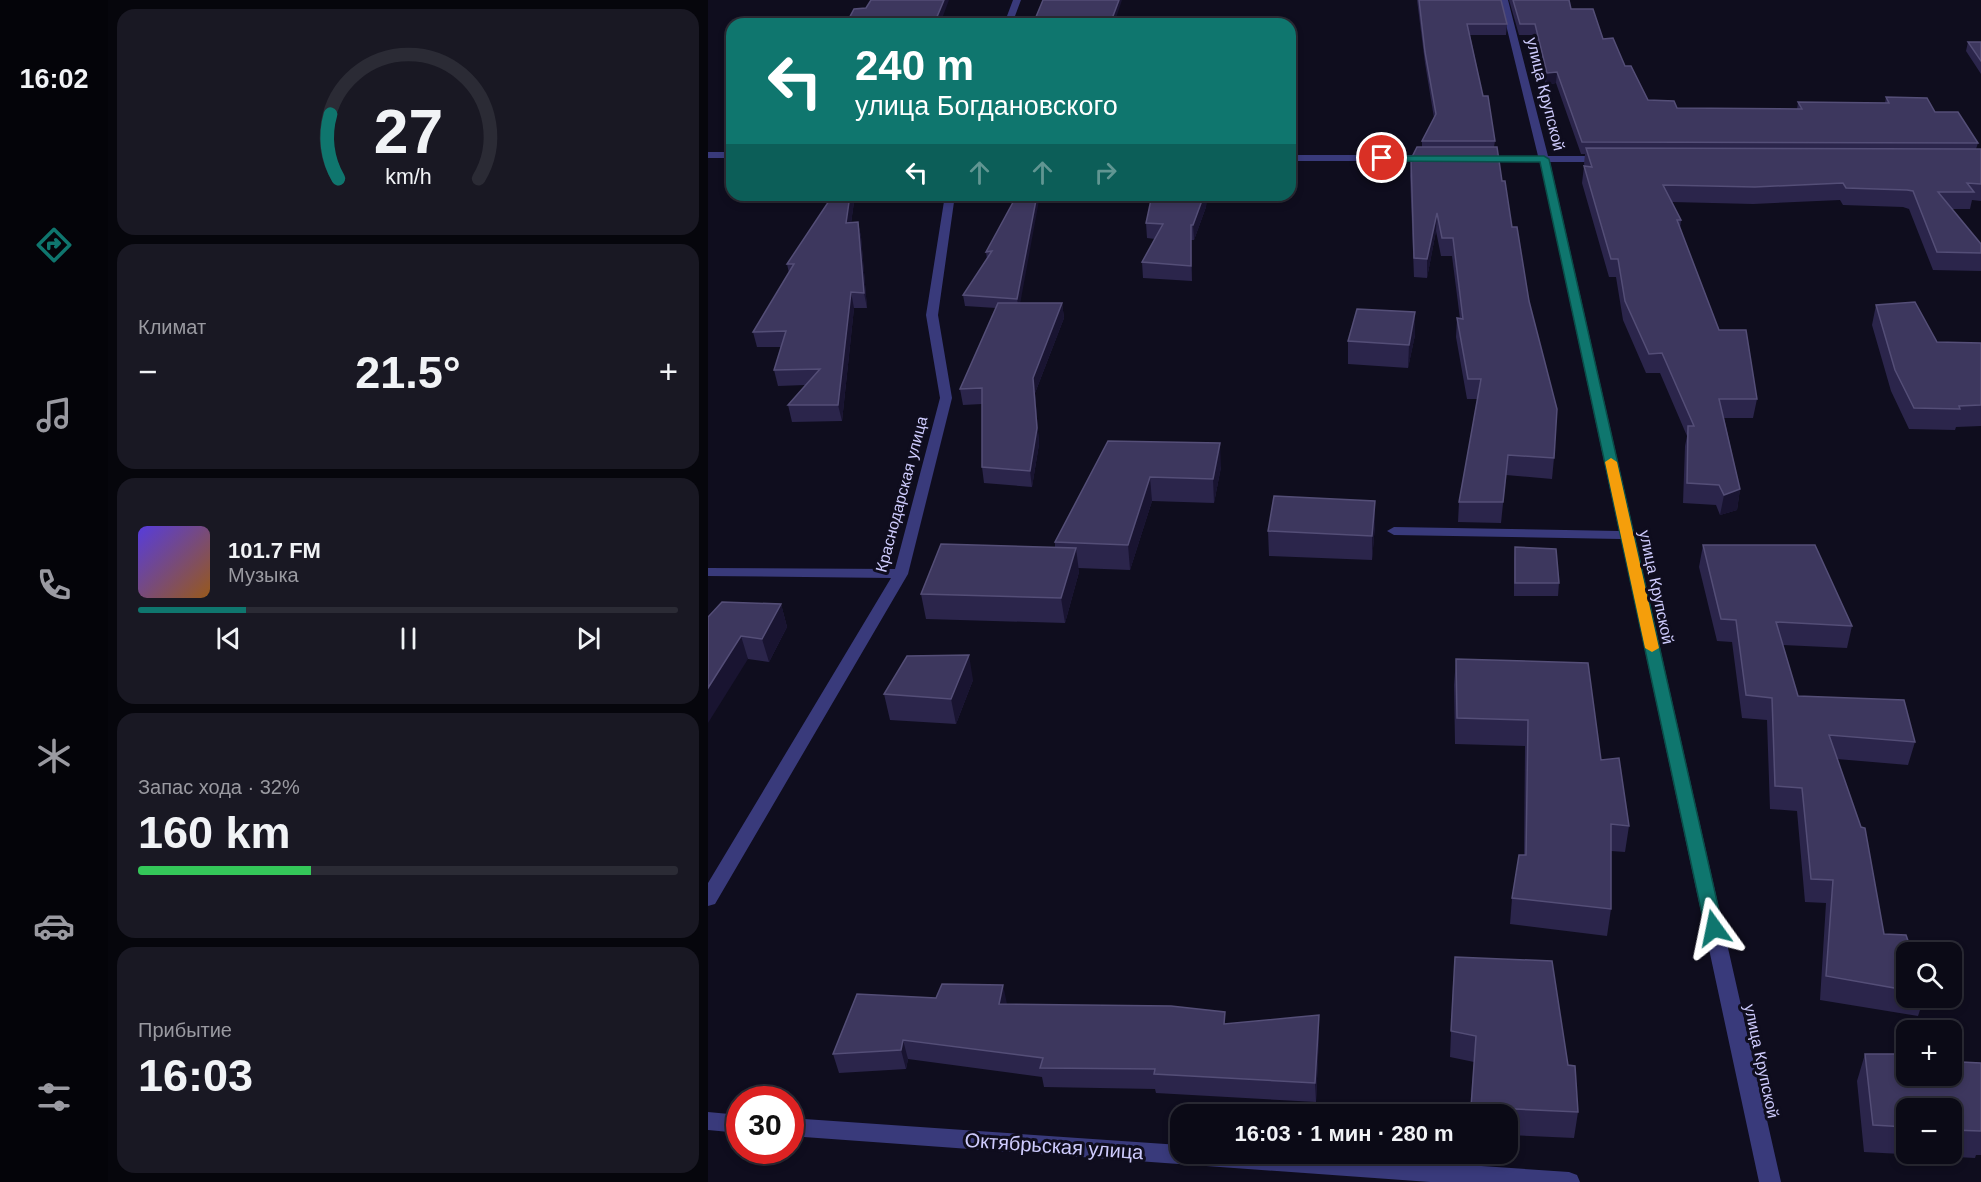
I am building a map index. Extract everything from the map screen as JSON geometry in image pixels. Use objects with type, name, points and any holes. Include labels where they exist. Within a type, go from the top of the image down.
[{"type":"street","points":[[1010,18],[1017,0]]},
{"type":"street","name":"улица Крупской","points":[[1503,0],[1544,159],[1770,1182]]},
{"type":"street","points":[[708,155],[726,155]]},
{"type":"street","points":[[1296,158],[1440,158]]},
{"type":"street","points":[[1463,158],[1615,159]]},
{"type":"street","name":"Краснодарская улица","points":[[708,899],[901,574],[946,398],[932,315],[949,201]]},
{"type":"street","points":[[1394,531],[1627,535]]},
{"type":"street","points":[[708,572],[901,574]]},
{"type":"street","points":[[708,1121],[726,1123]]},
{"type":"street","name":"Октябрьская улица","points":[[804,1128],[1569,1182]]},
{"type":"building","points":[[871,0],[944,0],[936,18],[849,18],[854,9],[866,8]]},
{"type":"building","points":[[1043,0],[1119,0],[1112,18],[1036,18]]},
{"type":"building","points":[[1419,0],[1501,0],[1507,24],[1467,24],[1483,96],[1488,96],[1495,141],[1422,141],[1436,114]]},
{"type":"building","points":[[1513,0],[1569,0],[1571,9],[1593,9],[1603,39],[1613,38],[1625,66],[1631,66],[1648,100],[1674,101],[1677,108],[1802,109],[1798,102],[1889,103],[1886,97],[1927,98],[1935,112],[1958,112],[1978,143],[1582,142],[1557,72],[1547,73],[1535,24],[1520,24]]},
{"type":"building","points":[[1968,42],[1981,42],[1981,61]]},
{"type":"building","points":[[1417,147],[1497,147],[1512,227],[1517,227],[1529,301],[1557,409],[1554,458],[1508,455],[1503,502],[1459,502],[1481,379],[1468,379],[1457,318],[1463,319],[1453,238],[1442,238],[1437,213],[1427,259],[1414,258],[1411,159]]},
{"type":"building","points":[[1586,148],[1981,149],[1981,184],[1967,183],[1974,192],[1938,192],[1981,244],[1981,253],[1937,252],[1913,191],[1846,188],[1843,183],[1755,187],[1663,185],[1681,220],[1677,220],[1719,330],[1746,330],[1757,399],[1719,399],[1740,489],[1724,495],[1719,485],[1687,483],[1688,426],[1694,426],[1662,353],[1649,354],[1625,301],[1618,259],[1611,259],[1584,166],[1592,167]]},
{"type":"building","points":[[829,201],[849,201],[846,223],[858,222],[864,293],[851,292],[838,405],[788,405],[820,369],[774,370],[786,331],[753,332],[794,264],[787,264]]},
{"type":"building","points":[[1014,201],[1036,201],[1017,299],[963,295],[992,251],[986,252]]},
{"type":"building","points":[[1151,201],[1202,201],[1193,225],[1191,225],[1191,266],[1142,262],[1163,224],[1146,223]]},
{"type":"building","points":[[1915,302],[1937,342],[1981,343],[1981,405],[1959,406],[1960,409],[1914,408],[1895,370],[1876,305]]},
{"type":"building","points":[[998,303],[1062,303],[1033,378],[1037,428],[1030,471],[982,467],[982,388],[960,389]]},
{"type":"building","points":[[1357,309],[1415,312],[1409,345],[1348,341]]},
{"type":"building","points":[[1108,441],[1220,443],[1213,479],[1150,477],[1128,545],[1055,542]]},
{"type":"building","points":[[1274,496],[1375,501],[1372,536],[1268,531]]},
{"type":"building","points":[[941,544],[1076,548],[1061,598],[921,594]]},
{"type":"building","points":[[1703,545],[1815,545],[1852,626],[1776,622],[1798,696],[1904,700],[1915,742],[1829,735],[1861,827],[1865,828],[1884,934],[1906,935],[1908,942],[1896,942],[1896,988],[1826,976],[1833,880],[1811,879],[1802,788],[1775,786],[1772,698],[1746,695],[1736,620],[1721,619]]},
{"type":"building","points":[[1515,547],[1556,549],[1559,583],[1515,583]]},
{"type":"building","points":[[722,602],[781,604],[762,639],[741,636],[708,688],[708,617]]},
{"type":"building","points":[[969,655],[951,699],[884,694],[907,656]]},
{"type":"building","points":[[1456,659],[1588,663],[1601,760],[1619,758],[1629,826],[1611,824],[1611,909],[1512,898],[1519,855],[1526,855],[1528,720],[1457,718]]},
{"type":"building","points":[[1455,957],[1552,961],[1568,1065],[1575,1066],[1578,1112],[1518,1109],[1518,1104],[1471,1104],[1476,1036],[1451,1031]]},
{"type":"building","points":[[942,984],[1003,985],[999,1004],[1171,1006],[1225,1012],[1224,1024],[1319,1015],[1315,1083],[1154,1074],[1155,1069],[1040,1068],[1043,1058],[903,1040],[901,1050],[833,1054],[857,994],[936,998]]},
{"type":"building","points":[[1865,1054],[1896,1054],[1896,1086],[1962,1086],[1962,1062],[1981,1063],[1981,1131],[1962,1130],[1962,1098],[1896,1098],[1896,1126],[1873,1125]]},
{"type":"slow traffic","points":[[1611,462],[1652,648]]},
{"type":"route","points":[[1382,158],[1544,159],[1714,928]]}]
